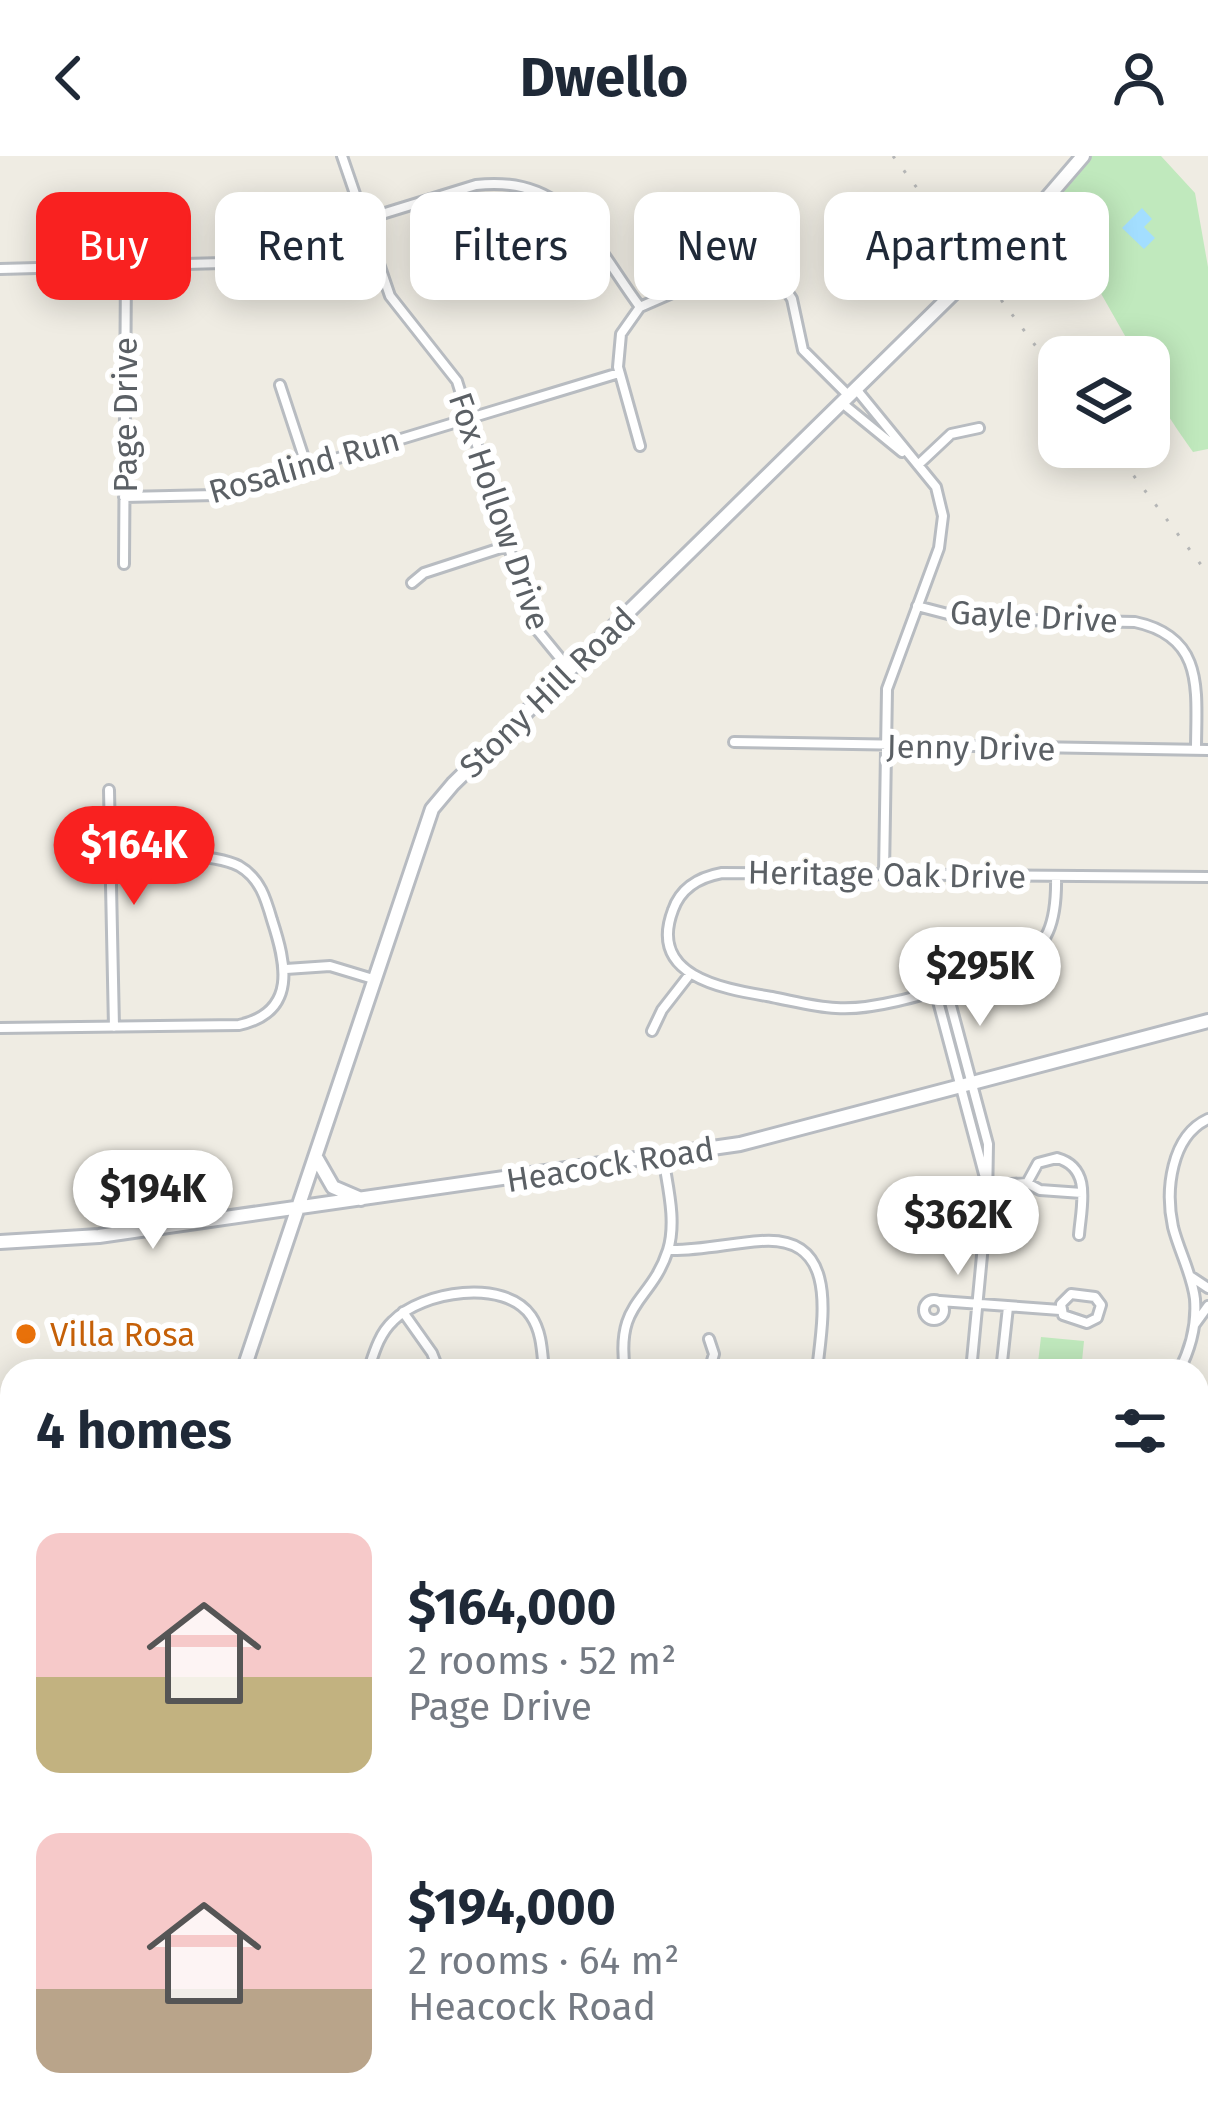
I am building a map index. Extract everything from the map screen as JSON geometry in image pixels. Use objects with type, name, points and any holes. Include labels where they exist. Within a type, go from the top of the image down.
[{"type":"street","name":"Fox Hollow Drive","points":[[342,156],[356,192]]},
{"type":"street","name":"Stony Hill Road","points":[[247,1359],[432,809],[1045,202],[1083,156]]},
{"type":"street","points":[[386,214],[476,185],[502,182],[534,187],[571,212],[640,307]]},
{"type":"street","points":[[640,446],[619,373],[618,345],[640,307],[725,268],[743,266],[764,270],[780,281],[792,299],[803,350],[918,464],[939,494],[943,525],[887,689],[884,874]]},
{"type":"street","points":[[0,268],[36,267]]},
{"type":"street","name":"Fox Hollow Drive","points":[[386,283],[390,296],[457,381],[532,625],[570,670]]},
{"type":"street","name":"Page Drive","points":[[124,564],[126,300]]},
{"type":"street","name":"Rosalind Run","points":[[124,497],[216,495],[619,373]]},
{"type":"street","points":[[280,385],[307,467]]},
{"type":"street","points":[[849,396],[918,464]]},
{"type":"street","points":[[918,464],[951,434],[979,428]]},
{"type":"street","points":[[412,583],[424,573],[507,546]]},
{"type":"street","name":"Gayle Drive","points":[[917,606],[967,619],[1135,622],[1159,629],[1176,641],[1192,665],[1196,750]]},
{"type":"street","name":"Jenny Drive","points":[[734,742],[1208,750]]},
{"type":"street","points":[[109,790],[114,1027]]},
{"type":"street","points":[[0,1028],[248,1023],[273,1006],[284,986],[286,969],[262,892],[244,869],[214,859],[111,858]]},
{"type":"street","name":"Heritage Oak Drive","points":[[1056,876],[1053,924],[1036,952],[1007,970],[862,1007],[834,1008],[727,989],[690,974],[673,950],[670,920],[681,894],[696,882],[722,873],[1208,877]]},
{"type":"street","points":[[286,969],[330,966],[374,979]]},
{"type":"street","points":[[652,1030],[690,974]]},
{"type":"street","points":[[946,987],[966,1085]]},
{"type":"street","points":[[935,990],[988,1144],[972,1359]]},
{"type":"street","name":"Heacock Road","points":[[0,1242],[99,1236],[764,1139],[1208,1022]]},
{"type":"street","points":[[1195,1324],[1189,1275],[1174,1231],[1173,1176],[1182,1140],[1208,1119]]},
{"type":"street","points":[[625,1359],[628,1318],[668,1250],[672,1227],[663,1156]]},
{"type":"street","points":[[316,1158],[333,1187],[362,1200]]},
{"type":"street","points":[[1027,1183],[1038,1163],[1063,1159],[1081,1176],[1079,1235]]},
{"type":"street","points":[[955,1188],[1027,1183],[1040,1190],[1082,1193]]},
{"type":"street","points":[[668,1250],[766,1240],[788,1244],[808,1257],[823,1287],[818,1359]]},
{"type":"street","points":[[1189,1275],[1208,1288]]},
{"type":"street","points":[[940,1301],[1060,1310],[1067,1318],[1087,1323],[1101,1309],[1095,1297],[1074,1293],[1064,1298],[1060,1310]]},
{"type":"street","points":[[373,1359],[382,1334],[403,1312],[443,1298],[481,1294],[510,1299],[533,1321],[541,1359]]},
{"type":"street","points":[[1183,1359],[1195,1324],[1208,1306]]},
{"type":"street","points":[[1002,1359],[1008,1307]]},
{"type":"street","points":[[403,1312],[432,1359]]},
{"type":"street","points":[[709,1339],[713,1359]]},
{"type":"green space","points":[[1092,156],[1161,156],[1195,193],[1208,267],[1208,449],[1193,452],[1170,419],[1170,336],[1125,336],[1105,300],[1109,300],[1109,192],[1064,192]]},
{"type":"green space","points":[[1041,1337],[1084,1341],[1082,1359],[1038,1359]]},
{"type":"water","points":[[1142,208],[1152,219],[1144,227],[1155,238],[1144,249],[1122,228]]},
{"type":"railway","points":[[893,156],[1038,349]]},
{"type":"railway","points":[[1128,468],[1208,574]]},
{"type":"place","name":"Villa Rosa","points":[[26,1334]]}]
